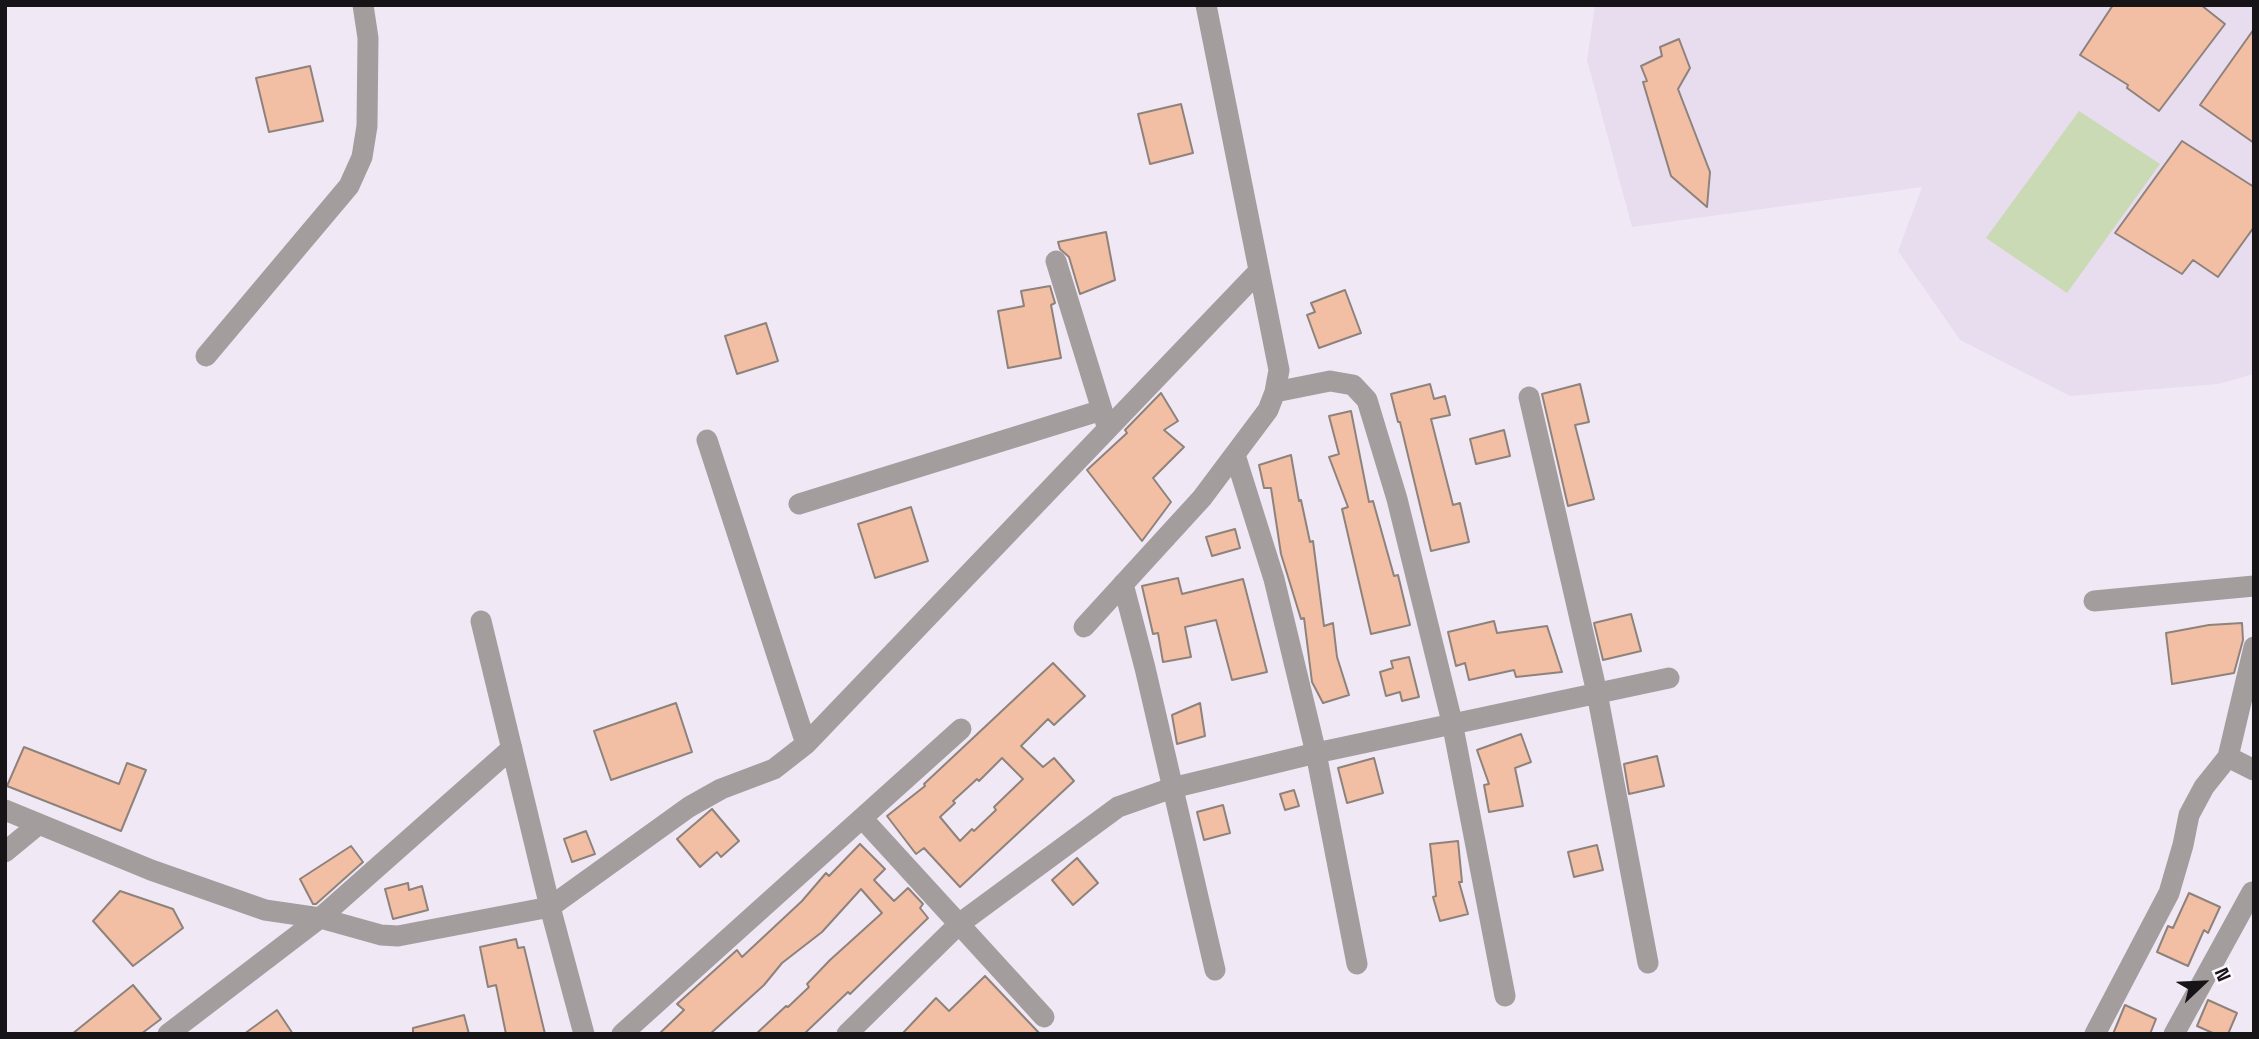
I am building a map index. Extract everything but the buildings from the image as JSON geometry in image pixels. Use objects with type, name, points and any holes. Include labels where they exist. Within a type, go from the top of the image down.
[{"type":"street","points":[[206,356],[349,186],[362,157],[367,126],[368,38],[363,5]]},
{"type":"street","points":[[1084,627],[1202,498],[1268,411],[1275,392],[1279,370],[1206,5]]},
{"type":"street","points":[[1056,261],[1105,420]]},
{"type":"street","points":[[5,810],[152,870],[265,910],[320,918],[381,935],[398,936],[550,907],[689,807],[720,789],[774,769],[806,744],[1105,420],[1258,272]]},
{"type":"street","points":[[1275,392],[1330,381],[1353,384],[1367,400],[1397,499],[1452,722],[1505,996]]},
{"type":"street","points":[[1529,397],[1597,693],[1648,963]]},
{"type":"street","points":[[799,504],[1105,420]]},
{"type":"street","points":[[707,440],[806,744]]},
{"type":"street","points":[[1235,455],[1274,579],[1316,753],[1357,964]]},
{"type":"street","points":[[1123,584],[1146,668],[1215,970]]},
{"type":"street","points":[[2094,601],[2254,586]]},
{"type":"street","points":[[481,621],[550,907],[584,1034]]},
{"type":"street","points":[[2095,1034],[2169,893],[2189,815],[2204,787],[2228,757],[2254,647]]},
{"type":"street","points":[[847,1034],[959,924],[1118,807],[1172,789],[1316,753],[1669,678]]},
{"type":"street","points":[[622,1034],[961,729]]},
{"type":"street","points":[[168,1034],[320,918],[512,748]]},
{"type":"street","points":[[2228,757],[2254,770]]},
{"type":"street","points":[[862,818],[1044,1017]]},
{"type":"street","points":[[5,852],[39,824]]},
{"type":"street","points":[[2174,1034],[2252,892]]},
{"type":"shaded area","points":[[1595,5],[2254,5],[2254,374],[2219,384],[2070,396],[1960,340],[1898,251],[1922,187],[1632,227],[1587,60]]},
{"type":"green space","points":[[2079,111],[2160,164],[2067,293],[1986,238]]}]
